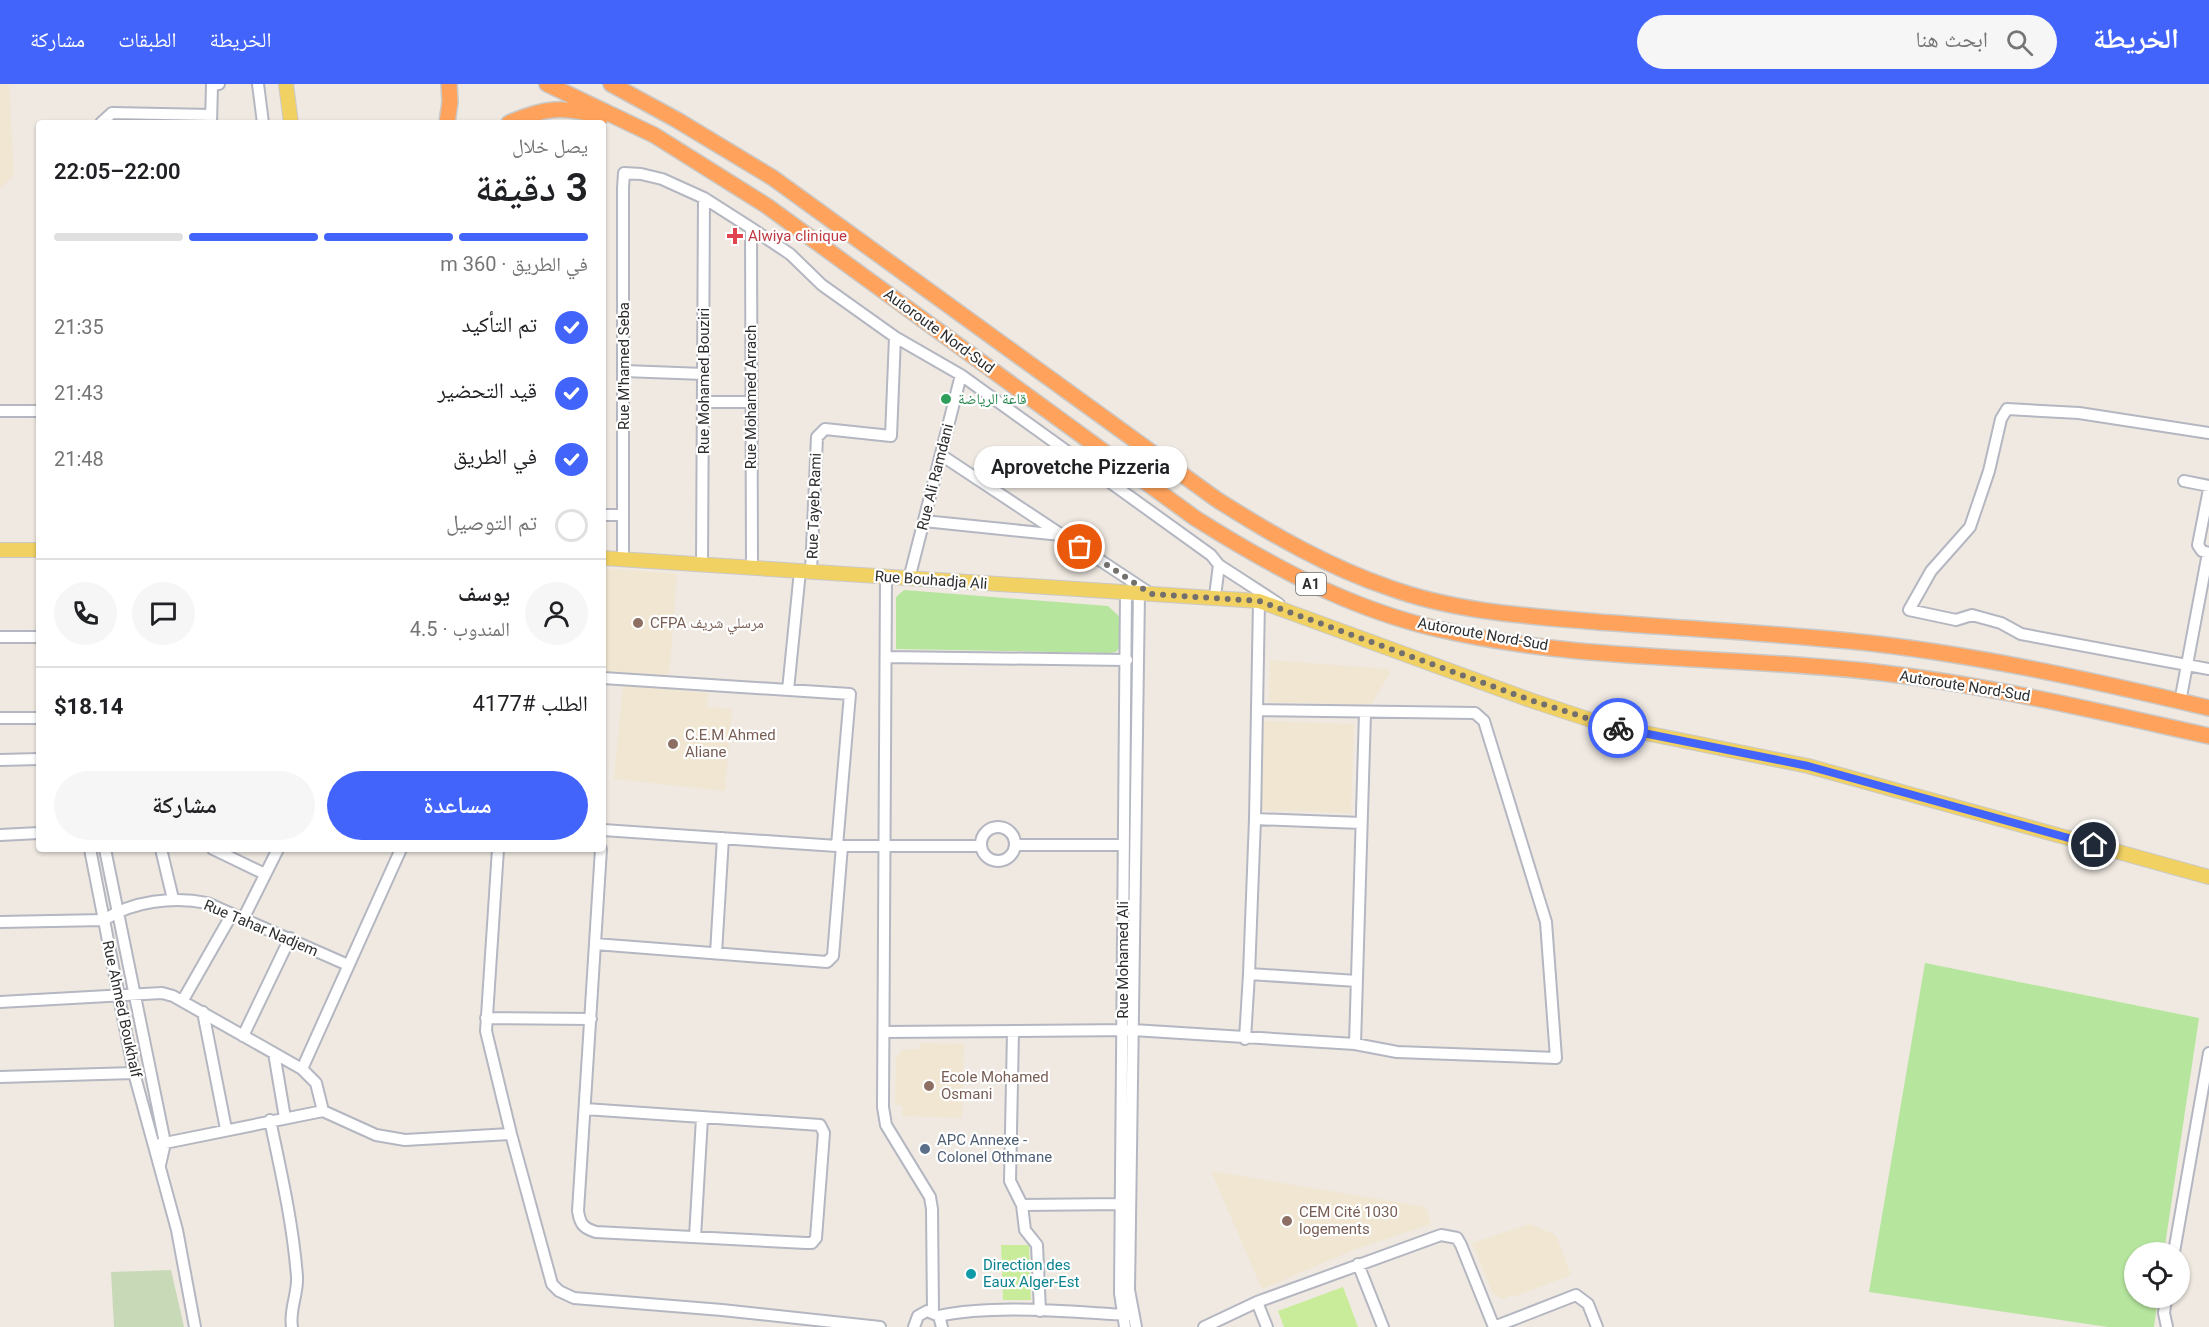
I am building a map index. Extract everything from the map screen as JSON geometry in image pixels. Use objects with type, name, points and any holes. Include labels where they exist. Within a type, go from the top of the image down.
[{"type":"highway","points":[[447,120],[449,84]]},
{"type":"highway","name":"Autoroute Nord-Sud","points":[[547,84],[654,135],[767,206],[1195,518],[1246,550],[1336,595],[1437,629],[1511,642],[1882,673],[2031,696],[2209,736]]},
{"type":"highway","name":"Autoroute Nord-Sud","points":[[611,84],[677,120],[781,184],[1216,499],[1259,527],[1350,573],[1392,589],[1480,610],[1851,642],[2013,666],[2209,708]]},
{"type":"highway","points":[[515,120],[535,111],[564,108],[583,111],[654,135]]},
{"type":"main road","points":[[286,84],[291,120]]},
{"type":"main road","points":[[0,550],[36,550]]},
{"type":"main road","name":"Rue Bouhadja Ali","points":[[606,558],[886,578],[1215,596],[1259,601],[1533,701],[1606,724],[1808,766],[2209,877]]},
{"type":"street","points":[[104,120],[112,113],[211,119],[212,85],[219,84]]},
{"type":"street","points":[[258,84],[263,120]]},
{"type":"street","name":"Rue M'hamed Seba","points":[[623,559],[624,173],[662,179],[704,198]]},
{"type":"street","points":[[704,198],[790,254],[822,285],[895,337],[961,375],[1211,555],[1219,565],[1287,610]]},
{"type":"street","name":"Rue Mohamed Bouziri","points":[[702,564],[704,198]]},
{"type":"street","name":"Rue Mohamed Arrach","points":[[751,228],[750,402],[753,567]]},
{"type":"street","name":"Rue Tayeb Rami","points":[[806,571],[817,437],[825,429],[891,436],[895,337]]},
{"type":"street","points":[[624,371],[704,374]]},
{"type":"street","name":"Rue Ali Ramdani","points":[[909,579],[961,375]]},
{"type":"street","points":[[704,402],[750,402]]},
{"type":"street","points":[[2209,433],[2079,413],[2007,409],[2001,419],[1989,471],[1970,527],[1931,571],[1909,610],[1956,620],[1972,615],[2001,623],[2021,634],[2209,669]]},
{"type":"street","points":[[0,411],[36,411]]},
{"type":"street","points":[[941,455],[1062,535],[1138,593],[1128,1030],[1128,1315],[1136,1327]]},
{"type":"street","points":[[2181,702],[2187,665],[2204,599],[2209,553],[2202,551],[2198,545],[2209,487],[2184,481]]},
{"type":"street","points":[[606,515],[623,515]]},
{"type":"street","points":[[924,521],[1062,535]]},
{"type":"street","points":[[1215,596],[1219,565]]},
{"type":"street","points":[[788,690],[806,571]]},
{"type":"street","points":[[886,578],[884,1116],[930,1197],[938,1318]]},
{"type":"street","name":"Rue Mohamed Ali","points":[[1125,1327],[1128,1315],[1120,1293],[1120,1204],[1128,1030],[1124,845],[1127,660],[1138,593]]},
{"type":"street","points":[[1245,1038],[1255,819],[1259,601]]},
{"type":"street","points":[[0,638],[36,637]]},
{"type":"street","points":[[886,657],[1127,660]]},
{"type":"street","points":[[595,944],[830,960],[833,956],[850,694],[606,678]]},
{"type":"street","points":[[884,1032],[1128,1030],[1355,1044],[1396,1052],[1556,1058],[1546,922],[1484,721],[1474,712],[1365,713],[1257,710]]},
{"type":"street","points":[[1355,1044],[1365,713]]},
{"type":"street","points":[[0,718],[36,718]]},
{"type":"street","points":[[0,760],[36,759]]},
{"type":"street","points":[[1255,819],[1361,823]]},
{"type":"street","points":[[998,826],[1012,834],[1015,845],[1011,855],[998,862],[987,858],[981,846],[983,834],[998,826]]},
{"type":"street","points":[[606,830],[885,848],[981,846]]},
{"type":"street","points":[[0,835],[36,833]]},
{"type":"street","points":[[716,953],[723,838]]},
{"type":"street","points":[[1015,845],[1124,845]]},
{"type":"street","name":"Rue Ahmed Boukhalf","points":[[91,852],[134,1073],[159,1144]]},
{"type":"street","points":[[106,852],[135,995],[159,1144],[159,1169],[177,1230],[195,1327]]},
{"type":"street","points":[[162,852],[173,899]]},
{"type":"street","points":[[219,852],[265,874]]},
{"type":"street","points":[[243,918],[276,852]]},
{"type":"street","points":[[302,1069],[400,852]]},
{"type":"street","points":[[498,852],[486,1018],[489,1047],[552,1284],[559,1291],[574,1298],[722,1310],[880,1327]]},
{"type":"street","points":[[585,1109],[820,1125],[824,1133],[816,1238],[812,1243],[596,1232],[585,1228],[580,1222],[578,1211],[601,852]]},
{"type":"street","name":"Rue Tahar Nadjem","points":[[104,920],[117,911],[173,899],[207,903],[348,965]]},
{"type":"street","points":[[183,1000],[232,914]]},
{"type":"street","points":[[0,922],[104,920]]},
{"type":"street","points":[[243,1036],[290,938]]},
{"type":"street","points":[[1249,974],[1357,981]]},
{"type":"street","points":[[0,1002],[162,993],[183,1000],[302,1069],[316,1083],[323,1111]]},
{"type":"street","points":[[203,1012],[226,1130]]},
{"type":"street","points":[[486,1018],[591,1019]]},
{"type":"street","points":[[1013,1032],[1010,1181],[1022,1205],[1025,1230],[1037,1245],[1040,1311]]},
{"type":"street","points":[[274,1053],[285,1118]]},
{"type":"street","points":[[2176,1242],[2209,1053]]},
{"type":"street","points":[[0,1077],[134,1073]]},
{"type":"street","points":[[159,1144],[323,1111],[376,1135],[405,1140],[511,1134]]},
{"type":"street","points":[[695,1237],[702,1118]]},
{"type":"street","points":[[270,1120],[286,1196],[297,1280],[290,1318],[292,1327]]},
{"type":"street","points":[[1022,1205],[1120,1204]]},
{"type":"street","points":[[1209,1326],[1257,1302],[1441,1235],[1457,1238],[1494,1327],[1576,1295],[1588,1304],[1597,1327]]},
{"type":"street","points":[[1358,1264],[1383,1327]]},
{"type":"street","points":[[1257,1302],[1267,1327]]},
{"type":"street","points":[[2165,1308],[2167,1327]]},
{"type":"street","points":[[914,1327],[918,1316],[938,1318],[956,1312],[1040,1311],[1128,1315]]},
{"type":"shaded area","points":[[0,84],[9,84],[14,175],[0,189]]},
{"type":"shaded area","name":"CFPA مرسلي شريف","points":[[606,568],[677,574],[669,678],[606,673]]},
{"type":"shaded area","points":[[1270,660],[1388,669],[1390,673],[1371,705],[1269,702]]},
{"type":"shaded area","name":"C.E.M Ahmed Aliane","points":[[623,685],[708,693],[707,707],[732,709],[725,791],[614,779]]},
{"type":"shaded area","points":[[1264,721],[1354,724],[1351,813],[1262,810],[1262,724]]},
{"type":"shaded area","name":"Ecole Mohamed Osmani","points":[[920,1043],[964,1044],[962,1118],[902,1116],[902,1105],[895,1105],[896,1059],[902,1050],[920,1049]]},
{"type":"shaded area","name":"CEM Cité 1030 logements","points":[[1211,1171],[1426,1207],[1431,1224],[1353,1250],[1262,1289]]},
{"type":"shaded area","points":[[1530,1224],[1556,1235],[1571,1275],[1503,1299],[1493,1294],[1472,1243]]},
{"type":"green space","points":[[904,590],[1108,606],[1120,617],[1122,628],[1120,647],[1116,652],[1109,653],[896,649],[896,597]]},
{"type":"green space","points":[[1925,963],[2199,1018],[2165,1242],[2124,1242],[2124,1308],[2157,1308],[2154,1327],[2108,1327],[1869,1292]]},
{"type":"green space","points":[[1001,1245],[1029,1245],[1031,1300],[1003,1300]]},
{"type":"green space","points":[[171,1270],[184,1327],[114,1327],[111,1272]]},
{"type":"green space","points":[[1343,1287],[1358,1327],[1284,1327],[1278,1311]]},
{"type":"way so far","points":[[1080,547],[1151,594],[1215,596],[1259,601],[1311,618],[1533,701],[1618,728]]},
{"type":"place","name":"Alwiya clinique","points":[[735,236]]},
{"type":"place","name":"قاعة الرياضة","points":[[946,399]]},
{"type":"place","name":"Aprovetche Pizzeria","points":[[1080,547]]},
{"type":"place","name":"CFPA مرسلي شريف","points":[[638,623]]},
{"type":"place","name":"C.E.M Ahmed Aliane","points":[[673,744]]},
{"type":"place","name":"Ecole Mohamed Osmani","points":[[929,1086]]},
{"type":"place","name":"APC Annexe - Colonel Othmane","points":[[925,1149]]},
{"type":"place","name":"CEM Cité 1030 logements","points":[[1287,1221]]},
{"type":"place","name":"Direction des Eaux Alger-Est","points":[[971,1274]]},
{"type":"route","points":[[1618,728],[1808,766],[2094,845]]}]
